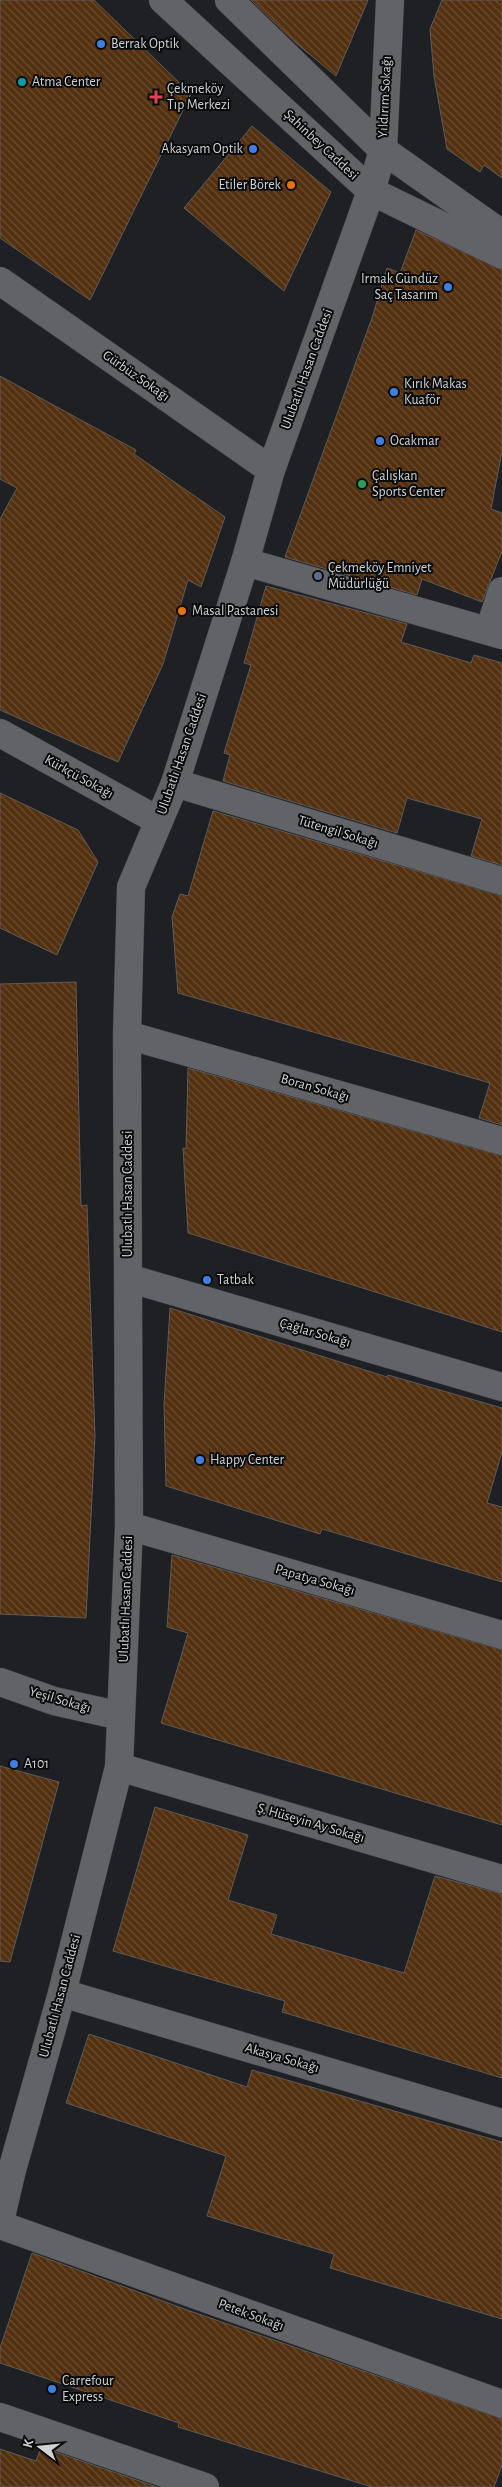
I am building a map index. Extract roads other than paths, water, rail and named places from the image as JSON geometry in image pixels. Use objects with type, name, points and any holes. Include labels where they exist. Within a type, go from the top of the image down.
[{"type":"street","name":"Şahinbey Caddesi","points":[[163,0],[371,192],[502,255]]},
{"type":"street","points":[[229,0],[383,150],[502,234]]},
{"type":"street","name":"Yıldırım Sokağı","points":[[371,192],[383,150],[390,0]]},
{"type":"street","name":"Ulubatlı Hasan Caddesi","points":[[0,2222],[6,2170],[62,1993],[119,1767],[129,1526],[127,1035],[131,887],[175,783],[245,562],[271,470],[371,192]]},
{"type":"street","name":"Gürbüz Sokağı","points":[[0,281],[271,470]]},
{"type":"street","points":[[245,562],[495,633],[502,591]]},
{"type":"street","name":"Kürkçü Sokağı","points":[[0,733],[159,821]]},
{"type":"street","name":"Tütengil Sokağı","points":[[175,783],[502,881]]},
{"type":"street","name":"Boran Sokağı","points":[[127,1035],[502,1141]]},
{"type":"street","name":"Çağlar Sokağı","points":[[128,1278],[502,1387]]},
{"type":"street","name":"Papatya Sokağı","points":[[129,1526],[502,1635]]},
{"type":"street","name":"Yeşil Sokağı","points":[[0,1682],[54,1700],[121,1716]]},
{"type":"street","name":"Ş. Hüseyin Ay Sokağı","points":[[119,1767],[502,1879]]},
{"type":"street","name":"Akasya Sokağı","points":[[62,1993],[502,2123]]},
{"type":"street","name":"Petek Sokağı","points":[[0,2225],[502,2404]]},
{"type":"street","points":[[0,2416],[205,2487]]},
{"type":"place","name":"Berrak Optik","points":[[101,44]]},
{"type":"place","name":"Atma Center","points":[[22,82]]},
{"type":"place","name":"Çekmeköy Tıp Merkezi","points":[[156,97]]},
{"type":"place","name":"Akasyam Optik","points":[[253,149]]},
{"type":"place","name":"Etiler Börek","points":[[291,185]]},
{"type":"place","name":"Irmak Gündüz Saç Tasarım","points":[[448,287]]},
{"type":"place","name":"Kırık Makas Kuaför","points":[[394,392]]},
{"type":"place","name":"Ocakmar","points":[[380,441]]},
{"type":"place","name":"Çalışkan Sports Center","points":[[362,484]]},
{"type":"place","name":"Çekmeköy Emniyet Müdürlüğü","points":[[318,576]]},
{"type":"place","name":"Masal Pastanesi","points":[[182,611]]},
{"type":"place","name":"Tatbak","points":[[207,1280]]},
{"type":"place","name":"Happy Center","points":[[200,1460]]},
{"type":"place","name":"A101","points":[[14,1764]]},
{"type":"place","name":"Carrefour Express","points":[[52,2389]]}]
